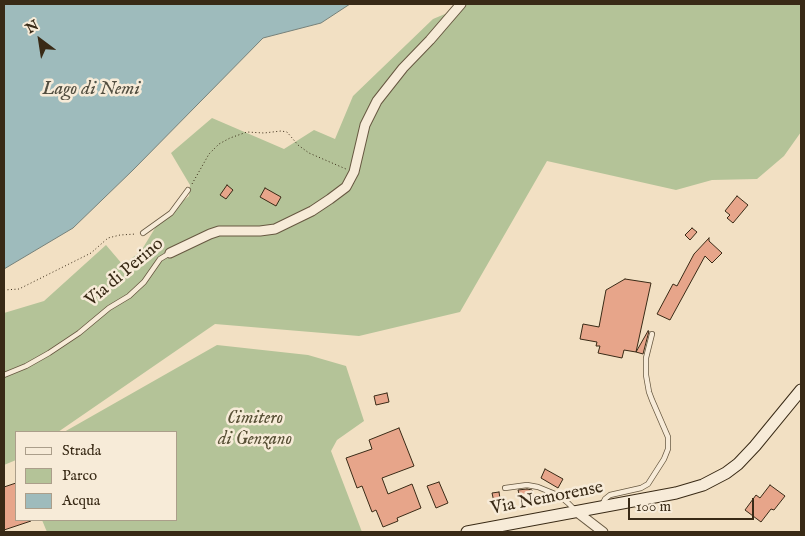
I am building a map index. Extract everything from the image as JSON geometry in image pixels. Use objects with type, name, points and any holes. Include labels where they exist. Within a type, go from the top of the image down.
[{"type":"main road","name":"Via Nemorense","points":[[467,532],[688,490],[703,485],[726,474],[738,464],[801,390]]},
{"type":"street","name":"Via di Perino","points":[[170,253],[219,231],[275,229],[312,211],[346,187],[354,172],[365,125],[377,101],[403,68],[461,4]]},
{"type":"street","points":[[577,512],[603,532]]},
{"type":"lane","points":[[143,233],[171,213],[188,190]]},
{"type":"lane","name":"Via di Perino","points":[[4,375],[26,366],[79,333],[110,308],[129,296],[144,282],[160,259],[170,253]]},
{"type":"lane","points":[[602,507],[603,501],[610,495],[641,488],[648,484],[668,449],[668,437],[647,384],[646,363],[652,334]]},
{"type":"lane","points":[[506,488],[527,485],[538,487],[560,496],[577,512]]},
{"type":"path","points":[[188,190],[209,154],[219,144],[247,132],[264,133],[281,130],[287,132],[298,145],[309,153],[354,172]]},
{"type":"path","points":[[4,290],[19,289],[90,253],[108,238],[143,233]]},
{"type":"green space","points":[[469,4],[801,4],[801,132],[784,156],[757,179],[712,180],[676,190],[547,161],[460,312],[359,336],[215,324],[59,431],[15,431],[15,460],[4,465],[4,313],[44,301],[106,245],[123,265],[141,251],[160,220],[189,196],[190,185],[171,153],[212,118],[284,149],[314,130],[335,139],[353,96],[433,19]]},
{"type":"green space","name":"Cimitero di Genzano","points":[[217,345],[308,355],[346,366],[364,421],[337,440],[331,451],[362,532],[47,532],[42,521],[178,521],[178,431],[66,431]]},
{"type":"water","name":"Lago di Nemi","points":[[4,4],[350,4],[321,23],[263,38],[73,228],[4,269]]},
{"type":"building","points":[[227,185],[233,190],[226,199],[220,195]]},
{"type":"building","points":[[265,188],[281,197],[276,206],[260,197]]},
{"type":"building","points":[[737,196],[748,205],[733,223],[727,218],[730,215],[725,211]]},
{"type":"building","points":[[692,228],[697,232],[690,240],[685,235]]},
{"type":"building","points":[[709,238],[709,241],[722,253],[712,263],[705,256],[670,320],[657,314],[673,284],[677,286],[694,254]]},
{"type":"building","points":[[625,279],[651,283],[636,352],[624,350],[622,358],[598,353],[600,346],[596,346],[597,342],[580,339],[583,324],[599,327],[606,290]]},
{"type":"building","points":[[648,331],[643,354],[636,352]]},
{"type":"building","points":[[387,393],[389,402],[376,405],[374,396]]},
{"type":"building","points":[[399,428],[414,466],[382,478],[388,494],[412,484],[421,508],[397,518],[398,521],[383,527],[376,510],[372,512],[362,486],[357,488],[346,458],[372,449],[369,440]]},
{"type":"building","points":[[545,469],[563,479],[558,488],[541,478]]},
{"type":"building","points":[[439,482],[448,503],[436,508],[427,486]]},
{"type":"building","points":[[15,483],[15,521],[31,521],[4,530],[4,487]]},
{"type":"building","points":[[770,485],[785,496],[761,522],[745,510],[756,495],[760,498]]},
{"type":"building","points":[[518,490],[532,490],[534,498],[521,501]]},
{"type":"building","points":[[499,492],[501,505],[495,506],[492,493]]}]
